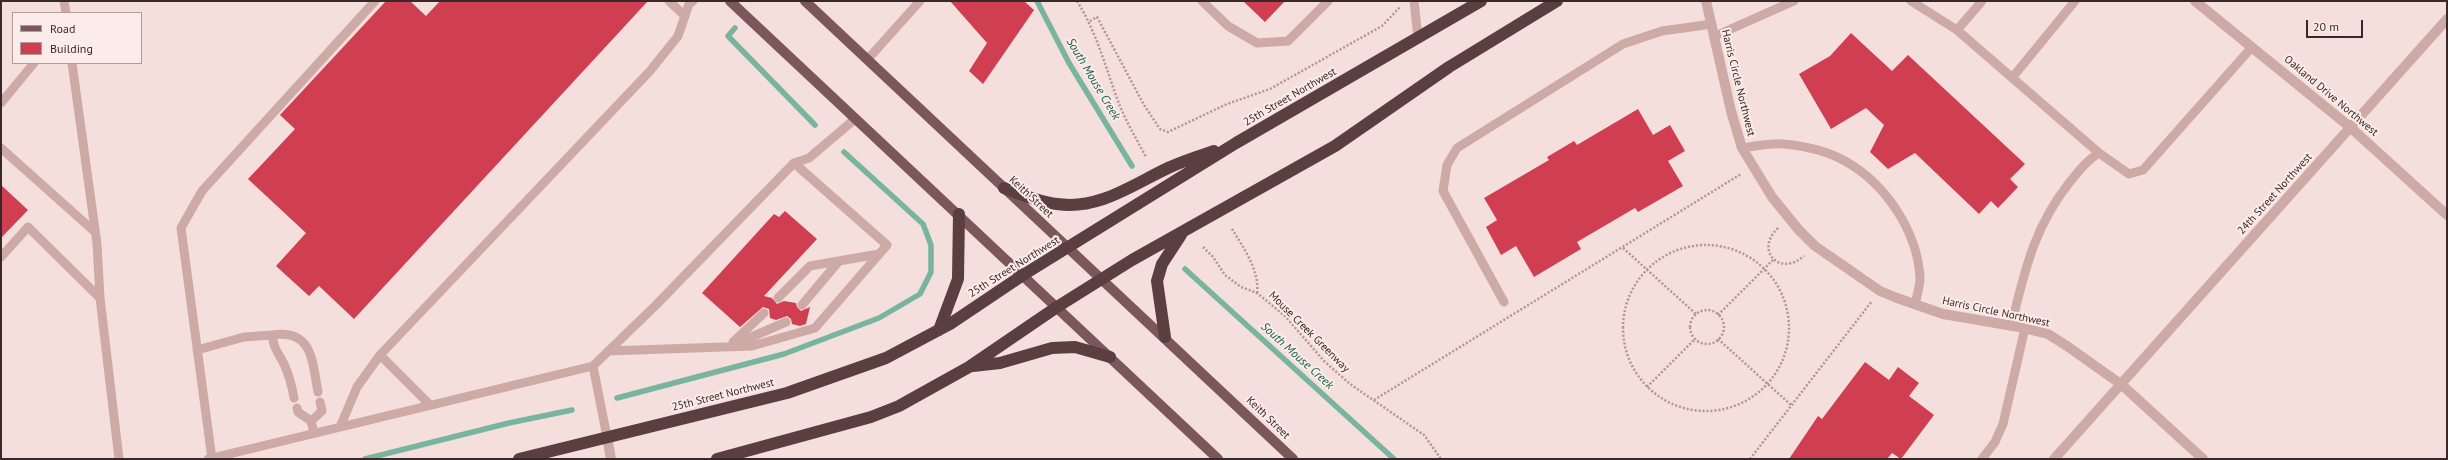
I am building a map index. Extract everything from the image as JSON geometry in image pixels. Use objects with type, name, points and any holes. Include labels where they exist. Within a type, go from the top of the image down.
[{"type":"highway","points":[[717,459],[871,417],[899,406],[969,367],[1057,307],[1102,279],[1335,146],[1449,67],[1557,1]]},
{"type":"highway","name":"25th Street Northwest","points":[[519,459],[787,393],[886,358],[939,330],[1236,143],[1478,2]]},
{"type":"highway","points":[[1004,188],[1032,199],[1058,204],[1108,199],[1169,168],[1236,143]]},
{"type":"highway","points":[[939,330],[958,279],[959,214]]},
{"type":"highway","points":[[1165,337],[1157,281],[1162,264],[1182,234]]},
{"type":"highway","points":[[969,367],[1000,363],[1052,348],[1076,347],[1110,357]]},
{"type":"main road","points":[[730,1],[959,214],[1218,459]]},
{"type":"main road","name":"Keith Street","points":[[808,2],[867,60],[1165,337],[1293,459]]},
{"type":"street","name":"Harris Circle Northwest","points":[[1706,1],[1731,111],[1742,148],[1772,198],[1815,246],[1880,291],[1943,314],[2025,328],[2048,334],[2122,385],[2203,459]]},
{"type":"street","name":"Oakland Drive Northwest","points":[[2195,1],[2350,126],[2447,215]]},
{"type":"street","name":"24th Street Northwest","points":[[2054,459],[2122,385],[2350,126],[2447,19]]},
{"type":"street","points":[[607,437],[611,459]]},
{"type":"lane","points":[[64,1],[66,12]]},
{"type":"lane","points":[[375,1],[202,191],[181,228],[211,459],[593,366],[794,163],[809,158],[855,118]]},
{"type":"lane","points":[[669,1],[685,16]]},
{"type":"lane","points":[[340,427],[357,387],[380,355],[650,71],[678,36],[689,4],[692,1]]},
{"type":"lane","points":[[867,60],[920,1]]},
{"type":"lane","points":[[1202,1],[1228,26],[1257,43],[1288,41],[1328,1]]},
{"type":"lane","points":[[1414,1],[1418,38]]},
{"type":"lane","points":[[1715,36],[1794,1]]},
{"type":"lane","points":[[1911,1],[1957,30],[2099,153],[2129,174],[2143,170],[2252,47]]},
{"type":"lane","points":[[1957,30],[1982,1]]},
{"type":"lane","points":[[2012,78],[2075,1]]},
{"type":"lane","points":[[1504,302],[1443,191],[1447,165],[1457,148],[1464,141],[1623,44],[1662,31],[1712,24]]},
{"type":"lane","points":[[1,103],[33,64]]},
{"type":"lane","points":[[72,64],[95,232],[100,298],[119,459]]},
{"type":"lane","points":[[1742,148],[1782,144],[1798,146],[1829,154],[1846,162],[1861,173],[1892,201],[1907,229],[1914,248],[1920,278],[1915,304]]},
{"type":"lane","points":[[1,148],[95,232]]},
{"type":"lane","points":[[2011,326],[2029,255],[2037,235],[2068,185],[2084,164],[2099,153]]},
{"type":"lane","points":[[608,351],[752,346],[815,328],[887,245],[794,163]]},
{"type":"lane","points":[[1,257],[28,228],[100,298]]},
{"type":"lane","points":[[778,298],[810,266],[879,254]]},
{"type":"lane","points":[[802,305],[839,261]]},
{"type":"lane","points":[[728,347],[764,312]]},
{"type":"lane","points":[[728,347],[786,322]]},
{"type":"lane","points":[[1982,459],[1994,442],[2003,424],[2025,328]]},
{"type":"lane","points":[[197,350],[244,337],[286,333],[299,338],[307,345],[311,356],[322,411],[312,421]]},
{"type":"lane","points":[[272,335],[275,352],[283,362],[290,378],[294,398]]},
{"type":"lane","points":[[380,355],[430,405]]},
{"type":"lane","points":[[593,366],[607,437]]},
{"type":"lane","points":[[297,408],[298,412],[312,421],[314,433]]},
{"type":"path","points":[[1077,1],[1090,21],[1103,52],[1118,103],[1146,156]]},
{"type":"path","points":[[1090,21],[1097,17],[1144,105],[1160,129],[1168,132],[1228,104],[1270,89],[1382,26],[1399,7],[1414,1]]},
{"type":"path","points":[[1374,400],[1623,248],[1753,166]]},
{"type":"path","points":[[1789,218],[1770,237],[1768,249],[1774,259],[1784,264],[1796,262],[1815,246]]},
{"type":"path","points":[[1232,229],[1253,267],[1258,284],[1257,293]]},
{"type":"path","points":[[1693,246],[1719,246],[1744,254],[1765,268],[1779,288],[1788,310],[1789,334],[1784,357],[1768,384],[1756,395],[1735,407],[1712,412],[1688,410],[1666,402],[1647,387],[1632,366],[1624,341],[1624,315],[1632,291],[1647,270],[1668,254],[1693,246]]},
{"type":"path","name":"Mouse Creek Greenway","points":[[1203,247],[1213,257],[1225,275],[1241,287],[1257,293],[1285,316],[1324,360],[1350,384],[1424,436],[1441,459]]},
{"type":"path","points":[[1623,248],[1696,314]]},
{"type":"path","points":[[1718,315],[1774,259]]},
{"type":"path","points":[[1750,459],[1880,291]]},
{"type":"path","points":[[1707,310],[1718,315],[1723,327],[1718,339],[1706,344],[1695,339],[1690,326],[1696,314],[1707,310]]},
{"type":"path","points":[[1647,387],[1695,339]]},
{"type":"path","points":[[1718,339],[1791,405]]},
{"type":"building","points":[[386,1],[410,1],[426,16],[440,1],[648,1],[354,319],[319,286],[309,296],[276,266],[306,233],[248,179],[295,129],[280,115]]},
{"type":"building","points":[[950,1],[1024,1],[1034,10],[983,84],[969,71],[987,43]]},
{"type":"building","points":[[1243,1],[1285,1],[1265,22]]},
{"type":"building","points":[[1851,33],[1892,71],[1908,55],[2025,164],[2010,179],[2018,187],[1998,208],[1991,201],[1979,214],[1915,153],[1888,169],[1870,152],[1884,125],[1866,108],[1831,129],[1799,74],[1830,56]]},
{"type":"building","points":[[1638,109],[1653,135],[1670,125],[1685,151],[1668,161],[1683,186],[1638,212],[1635,208],[1577,242],[1581,249],[1534,277],[1516,246],[1501,255],[1486,227],[1497,220],[1484,198],[1549,160],[1547,157],[1574,141],[1577,145]]},
{"type":"building","points":[[1,185],[28,210],[1,238]]},
{"type":"building","points":[[785,211],[817,239],[764,296],[772,298],[777,304],[784,301],[796,303],[797,307],[801,311],[810,307],[806,324],[800,326],[792,324],[791,319],[787,316],[776,320],[770,318],[769,309],[763,307],[740,327],[702,293],[774,214],[779,217]]},
{"type":"building","points":[[1865,362],[1889,380],[1898,367],[1919,383],[1909,396],[1934,415],[1901,459],[1892,453],[1887,459],[1789,459],[1818,416],[1822,419]]},
{"type":"waterway","name":"South Mouse Creek","points":[[1037,1],[1069,63],[1132,166]]},
{"type":"waterway","points":[[735,28],[728,36],[815,125]]},
{"type":"waterway","points":[[617,398],[784,354],[879,318],[920,294],[931,272],[931,245],[923,224],[844,152]]},
{"type":"waterway","name":"South Mouse Creek","points":[[1185,269],[1394,459]]},
{"type":"waterway","points":[[365,459],[509,423],[572,410]]}]
